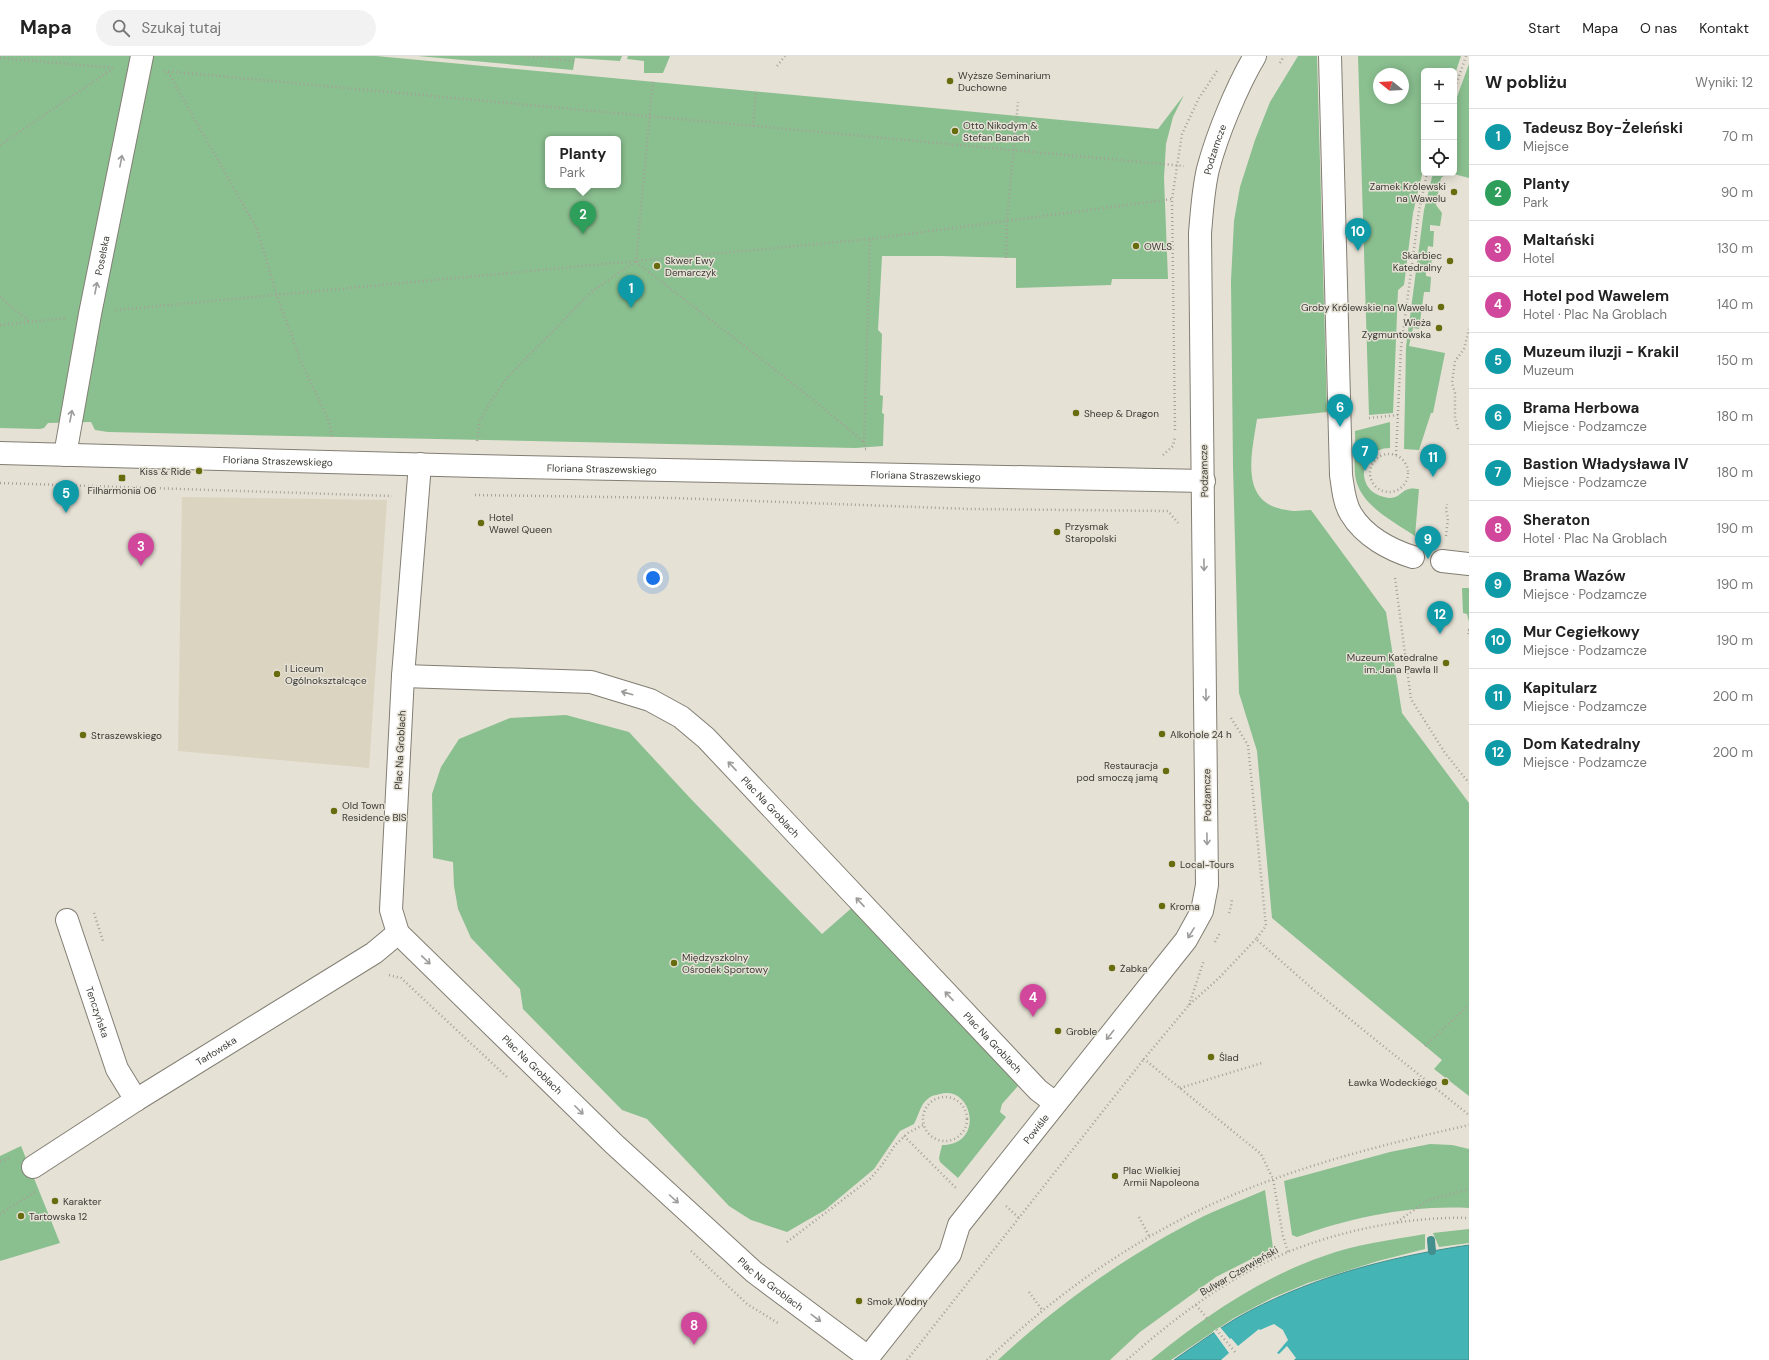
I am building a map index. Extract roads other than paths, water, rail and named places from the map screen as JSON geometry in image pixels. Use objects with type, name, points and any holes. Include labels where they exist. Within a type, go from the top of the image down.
[{"type":"street","name":"Podzamcze","points":[[1206,897],[1208,885],[1200,233],[1202,200],[1208,168],[1226,117],[1255,56]]},
{"type":"street","points":[[1330,56],[1342,481],[1351,514],[1363,529],[1392,549],[1413,557]]},
{"type":"street","name":"Poselska","points":[[65,454],[90,314],[140,63]]},
{"type":"street","name":"Floriana Straszewskiego","points":[[0,453],[476,466],[1204,481]]},
{"type":"street","name":"Plac Na Groblach","points":[[420,464],[404,676],[392,910],[398,932],[643,1171],[754,1272],[867,1359]]},
{"type":"street","points":[[1444,552],[1469,564]]},
{"type":"street","name":"Plac Na Groblach","points":[[404,676],[591,682],[650,700],[681,717],[706,738],[1038,1090],[1055,1103]]},
{"type":"street","name":"Powiśle","points":[[867,1359],[950,1254],[959,1225],[1186,940],[1202,911],[1206,897]]},
{"type":"street","name":"Tenczyńska","points":[[67,920],[117,1069],[136,1100]]},
{"type":"street","name":"Tarłowska","points":[[33,1167],[136,1100],[374,953],[398,932]]},
{"type":"water","points":[[1469,1245],[1469,1360],[1174,1360],[1235,1319],[1262,1305],[1319,1281],[1378,1263]]},
{"type":"waterway","points":[[1431,1240],[1432,1251]]},
{"type":"place","name":"Wyższe Seminarium Duchowne","points":[[950,81]]},
{"type":"place","name":"Otto Nikodym & Stefan Banach","points":[[955,131]]},
{"type":"place","name":"Zamek Królewski na Wawelu","points":[[1454,192]]},
{"type":"place","name":"Planty","points":[[583,234]]},
{"type":"place","name":"OWLS","points":[[1136,246]]},
{"type":"place","name":"Mur Cegiełkowy","points":[[1358,251]]},
{"type":"place","name":"Skarbiec Katedralny","points":[[1450,261]]},
{"type":"place","name":"Skwer Ewy Demarczyk","points":[[657,266]]},
{"type":"place","name":"Groby Królewskie na Wawelu","points":[[1441,307]]},
{"type":"place","name":"Tadeusz Boy-Żeleński","points":[[631,308]]},
{"type":"place","name":"Wieża Zygmuntowska","points":[[1439,328]]},
{"type":"place","name":"Sheep & Dragon","points":[[1076,413]]},
{"type":"place","name":"Brama Herbowa","points":[[1340,427]]},
{"type":"place","name":"Kiss & Ride","points":[[199,471]]},
{"type":"place","name":"Bastion Władysława IV","points":[[1365,471]]},
{"type":"place","name":"Kapitularz","points":[[1433,477]]},
{"type":"place","name":"Filharmonia 06","points":[[122,478]]},
{"type":"place","name":"Muzeum iluzji - Krakil","points":[[66,513]]},
{"type":"place","name":"Hotel Wawel Queen","points":[[481,523]]},
{"type":"place","name":"Przysmak Staropolski","points":[[1057,532]]},
{"type":"place","name":"Brama Wazów","points":[[1428,559]]},
{"type":"place","name":"Maltański","points":[[141,566]]},
{"type":"place","name":"Dom Katedralny","points":[[1440,634]]},
{"type":"place","name":"Muzeum Katedralne im. Jana Pawła II","points":[[1446,663]]},
{"type":"place","name":"I Liceum Ogólnokształcące","points":[[277,674]]},
{"type":"place","name":"Alkohole 24 h","points":[[1162,734]]},
{"type":"place","name":"Straszewskiego","points":[[83,735]]},
{"type":"place","name":"Restauracja pod smoczą jamą","points":[[1166,771]]},
{"type":"place","name":"Old Town Residence BIS","points":[[334,811]]},
{"type":"place","name":"Local-Tours","points":[[1172,864]]},
{"type":"place","name":"Kroma","points":[[1162,906]]},
{"type":"place","name":"Międzyszkolny Ośrodek Sportowy","points":[[674,963]]},
{"type":"place","name":"Żabka","points":[[1112,968]]},
{"type":"place","name":"Hotel pod Wawelem","points":[[1033,1017]]},
{"type":"place","name":"Groble","points":[[1058,1031]]},
{"type":"place","name":"Ślad","points":[[1211,1057]]},
{"type":"place","name":"Ławka Wodeckiego","points":[[1445,1082]]},
{"type":"place","name":"Plac Wielkiej Armii Napoleona","points":[[1115,1176]]},
{"type":"place","name":"Karakter","points":[[55,1201]]},
{"type":"place","name":"Tartowska 12","points":[[21,1216]]},
{"type":"place","name":"Smok Wodny","points":[[859,1301]]},
{"type":"place","name":"Sheraton","points":[[694,1345]]}]
